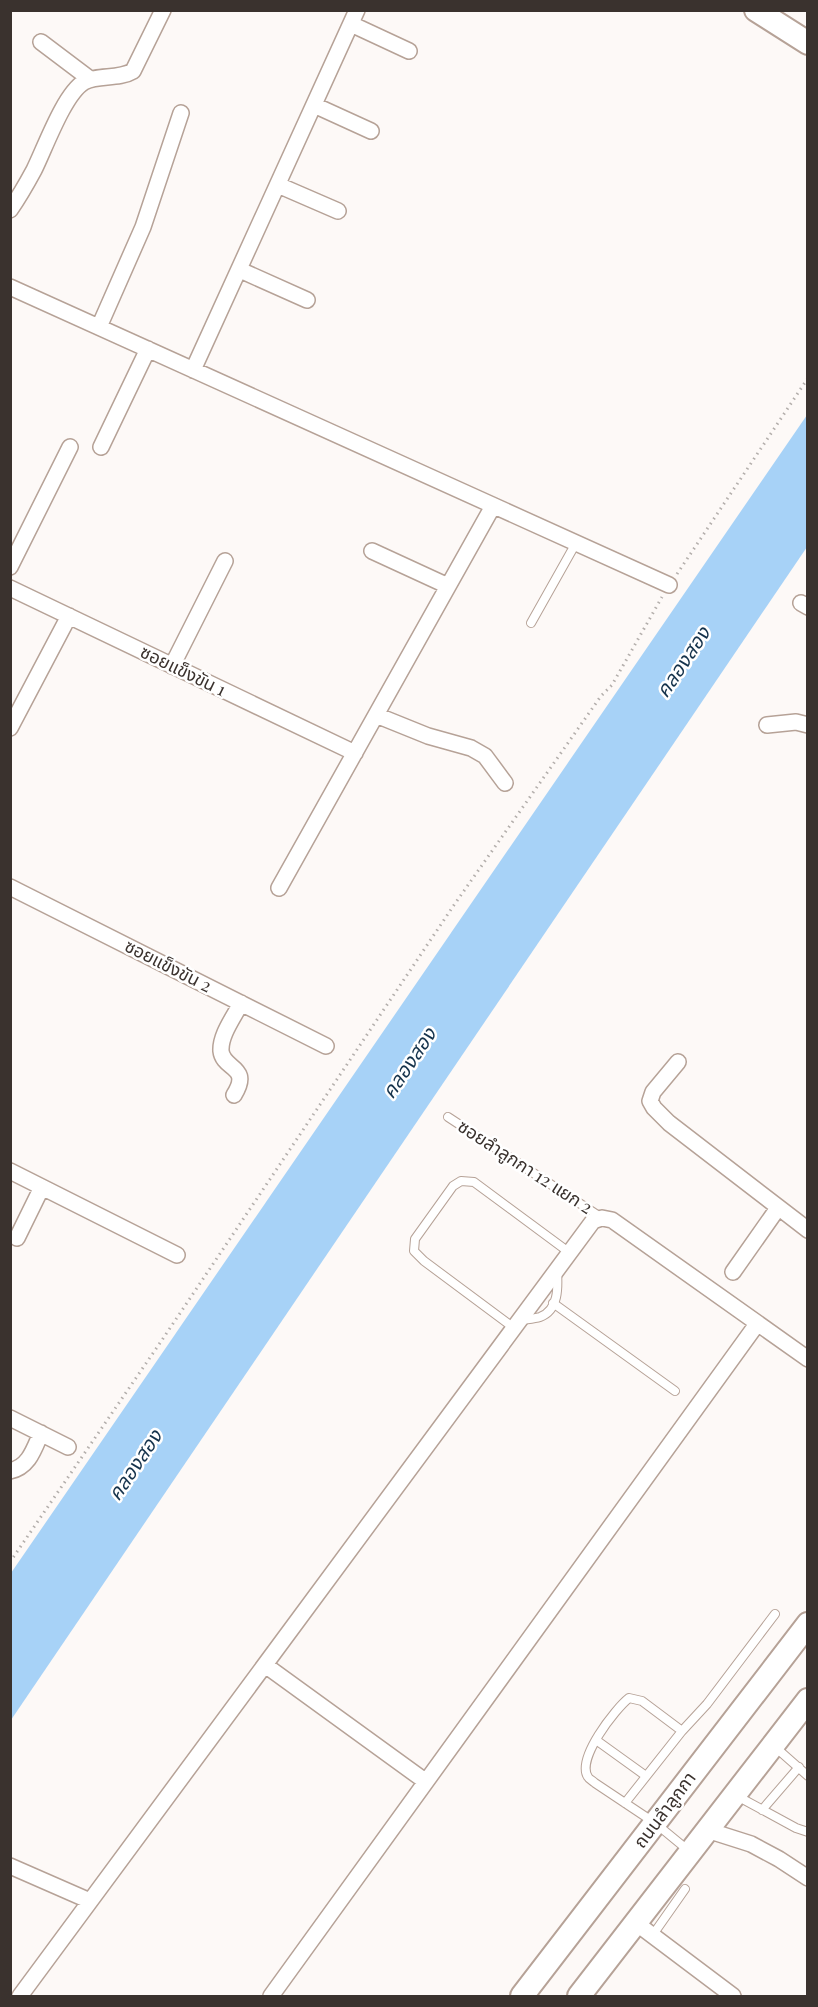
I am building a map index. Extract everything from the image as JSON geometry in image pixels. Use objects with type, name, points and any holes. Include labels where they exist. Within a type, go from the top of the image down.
[{"type":"main road","points":[[756,10],[807,43]]},
{"type":"main road","name":"ถนนลำลูกกา","points":[[522,1996],[807,1624]]},
{"type":"main road","points":[[581,1996],[644,1930],[691,1852],[807,1700]]},
{"type":"street","points":[[10,210],[33,172],[65,105],[77,87],[90,79],[110,78],[133,71],[163,10]]},
{"type":"street","points":[[192,370],[240,270],[354,17],[409,51]]},
{"type":"street","points":[[41,42],[90,79]]},
{"type":"street","points":[[314,105],[371,131]]},
{"type":"street","points":[[99,327],[143,227],[181,113]]},
{"type":"street","points":[[278,185],[338,211]]},
{"type":"street","points":[[240,270],[307,300]]},
{"type":"street","points":[[10,287],[669,585]]},
{"type":"street","points":[[100,447],[148,350]]},
{"type":"street","points":[[10,567],[70,447]]},
{"type":"street","points":[[279,888],[493,506]]},
{"type":"street","points":[[372,551],[448,586]]},
{"type":"street","points":[[172,666],[225,561]]},
{"type":"street","name":"ซอยแข็งขัน 1","points":[[10,588],[355,753]]},
{"type":"street","points":[[10,728],[69,616]]},
{"type":"street","points":[[376,715],[428,736],[471,748],[485,756],[505,783]]},
{"type":"street","points":[[767,725],[796,722],[807,725]]},
{"type":"street","name":"ซอยแข็งขัน 2","points":[[10,887],[326,1046]]},
{"type":"street","points":[[234,1095],[240,1079],[238,1072],[223,1058],[221,1049],[224,1036],[241,1003]]},
{"type":"street","points":[[678,1062],[653,1092],[650,1101],[654,1108],[669,1123],[807,1230]]},
{"type":"street","points":[[10,1171],[177,1255]]},
{"type":"street","points":[[17,1238],[42,1187]]},
{"type":"street","points":[[734,1272],[778,1208]]},
{"type":"street","points":[[20,1996],[593,1221],[602,1218],[612,1220],[807,1359]]},
{"type":"street","points":[[271,1996],[757,1324]]},
{"type":"street","points":[[10,1418],[68,1447]]},
{"type":"street","points":[[10,1471],[21,1467],[29,1460],[41,1433]]},
{"type":"street","points":[[265,1665],[425,1781]]},
{"type":"street","points":[[707,1830],[751,1844],[807,1878]]},
{"type":"street","points":[[10,1866],[90,1901]]},
{"type":"street","points":[[644,1930],[734,1996]]},
{"type":"lane","points":[[531,623],[576,543]]},
{"type":"lane","name":"ซอยลําลูกกา 12 แยก 2","points":[[448,1117],[602,1218]]},
{"type":"lane","points":[[557,1270],[558,1293],[553,1304],[540,1317],[517,1324],[424,1261],[414,1251],[415,1239],[453,1186],[461,1181],[474,1182],[570,1253]]},
{"type":"lane","points":[[553,1304],[675,1391]]},
{"type":"lane","points":[[625,1803],[682,1731],[707,1704],[775,1614]]},
{"type":"lane","points":[[682,1731],[642,1701],[629,1698],[619,1706],[596,1740],[585,1769],[588,1777],[655,1823],[691,1852]]},
{"type":"lane","points":[[596,1740],[646,1776]]},
{"type":"lane","points":[[773,1745],[807,1776]]},
{"type":"lane","points":[[762,1810],[799,1767]]},
{"type":"lane","points":[[735,1795],[807,1832]]},
{"type":"lane","points":[[644,1930],[685,1889]]},
{"type":"path","points":[[10,1562],[454,905],[601,696],[612,684],[669,585],[807,378]]},
{"type":"water","name":"คลองสอง","points":[[807,415],[807,547],[11,1720],[11,1573]]}]
